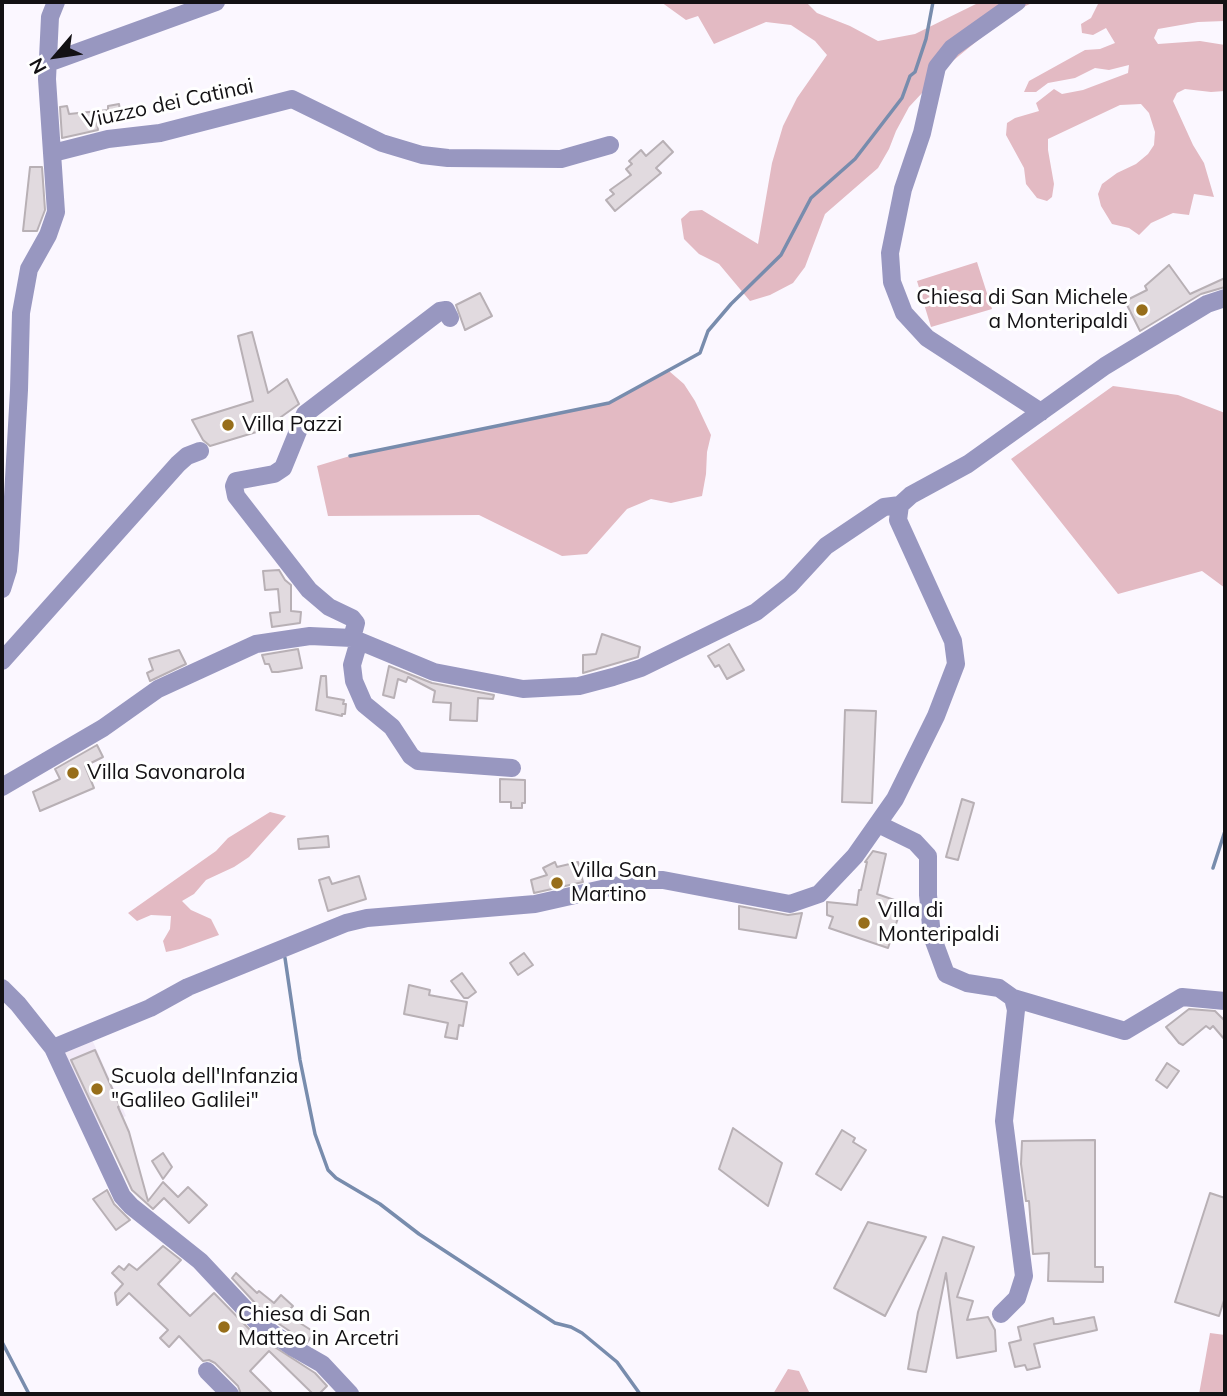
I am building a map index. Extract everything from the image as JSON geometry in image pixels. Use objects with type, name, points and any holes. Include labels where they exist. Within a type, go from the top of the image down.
[{"type":"street","points":[[2,589],[8,570],[8,487],[21,313],[29,269],[48,236],[56,212],[48,62],[50,17],[56,2]]},
{"type":"street","points":[[48,62],[216,2]]},
{"type":"street","points":[[1017,2],[953,48],[937,67],[922,133],[903,189],[890,253],[892,282],[903,309],[927,338],[1041,412]]},
{"type":"street","name":"Viuzzo dei Catinai","points":[[52,153],[108,139],[160,133],[292,99],[382,143],[422,155],[448,158],[561,159],[610,145]]},
{"type":"street","points":[[2,787],[103,728],[158,689],[256,644],[310,636],[355,640],[434,672],[523,690],[579,686],[641,668],[756,612],[790,585],[826,546],[884,507],[900,505],[911,495],[968,464],[1138,345],[1207,304],[1225,298]]},
{"type":"street","points":[[450,318],[446,310],[440,311],[305,414],[283,468],[274,474],[236,481],[234,486],[243,505],[309,590],[329,607],[352,618],[356,623],[352,665],[354,681],[364,704],[392,727],[411,756],[418,761],[512,768]]},
{"type":"street","points":[[2,661],[178,464],[187,456],[200,451]]},
{"type":"street","points":[[53,1048],[150,1008],[188,987],[346,923],[367,918],[535,904],[642,880],[663,880],[790,904],[820,894],[855,856],[895,799],[930,728],[956,664],[953,641],[898,520],[900,505]]},
{"type":"street","points":[[878,824],[915,842],[928,856],[932,936],[946,974],[967,983],[999,988],[1013,998],[1125,1031],[1182,997],[1225,1001]]},
{"type":"street","points":[[2,988],[53,1048],[122,1196],[200,1261],[259,1324],[322,1364],[342,1391]]},
{"type":"street","points":[[1001,1314],[1017,1298],[1024,1276],[1004,1121],[1016,1010],[1013,998]]},
{"type":"street","points":[[207,1371],[230,1394]]},
{"type":"shaded area","points":[[661,2],[806,2],[817,13],[878,41],[915,34],[980,2],[1034,2],[1011,13],[949,64],[909,107],[878,168],[825,214],[805,267],[793,283],[770,295],[750,301],[719,264],[699,254],[684,239],[681,219],[690,211],[702,210],[758,244],[772,163],[783,126],[797,98],[827,55],[815,41],[791,25],[766,22],[714,44],[698,16],[686,20]]},
{"type":"shaded area","points":[[1099,2],[1225,2],[1225,21],[1198,22],[1158,29],[1154,38],[1158,44],[1200,41],[1225,45],[1225,91],[1185,89],[1177,93],[1173,101],[1204,163],[1214,197],[1194,194],[1189,215],[1173,213],[1151,223],[1139,235],[1129,228],[1112,224],[1101,206],[1098,194],[1102,184],[1136,164],[1154,145],[1155,132],[1149,113],[1141,104],[1120,105],[1048,139],[1054,184],[1052,197],[1047,201],[1037,198],[1026,184],[1024,168],[1006,135],[1007,123],[1039,111],[1036,103],[1054,89],[1062,94],[1083,90],[1128,73],[1129,65],[1109,70],[1095,68],[1075,78],[1048,83],[1036,92],[1024,92],[1029,81],[1085,50],[1100,49],[1115,43],[1106,28],[1093,35],[1082,33],[1081,24],[1091,18]]},
{"type":"shaded area","points":[[977,262],[992,309],[931,327],[917,281]]},
{"type":"shaded area","points":[[669,371],[684,384],[711,435],[702,496],[671,503],[651,499],[627,509],[587,554],[562,556],[479,515],[328,516],[317,466],[350,456],[609,403]]},
{"type":"shaded area","points":[[1113,386],[1178,395],[1225,413],[1225,588],[1202,571],[1118,594],[1011,459]]},
{"type":"shaded area","points":[[270,812],[286,816],[249,857],[206,880],[194,894],[182,901],[191,910],[211,919],[219,935],[166,952],[163,941],[170,929],[171,916],[151,915],[137,921],[128,913],[216,851],[228,838]]},
{"type":"shaded area","name":"Scuola dell'Infanzia \"Galileo Galilei\"","points":[[90,1035],[126,1116],[98,1129],[62,1048]]},
{"type":"shaded area","points":[[1210,1333],[1225,1335],[1225,1394],[1199,1394]]},
{"type":"shaded area","points":[[788,1369],[799,1371],[810,1394],[773,1394]]},
{"type":"building","points":[[119,104],[121,118],[97,123],[98,130],[62,138],[60,107],[67,106],[69,114],[108,110],[108,106]]},
{"type":"building","points":[[663,141],[673,152],[656,168],[661,173],[615,211],[606,200],[614,194],[610,190],[631,175],[626,169],[632,164],[629,161],[641,150],[646,156]]},
{"type":"building","points":[[30,167],[42,167],[45,210],[37,231],[23,231]]},
{"type":"building","points":[[1169,265],[1190,294],[1225,278],[1225,287],[1201,294],[1140,331],[1125,301],[1147,290],[1145,286]]},
{"type":"building","points":[[480,293],[492,316],[465,330],[456,305]]},
{"type":"building","points":[[252,332],[268,393],[287,379],[299,404],[263,430],[210,446],[203,440],[192,420],[253,401],[238,336]]},
{"type":"building","points":[[279,570],[291,585],[291,611],[301,612],[300,623],[272,627],[270,613],[280,612],[278,589],[265,590],[263,571]]},
{"type":"building","points":[[602,634],[640,647],[638,657],[583,673],[583,655],[596,654]]},
{"type":"building","points":[[729,644],[744,670],[727,679],[719,665],[715,667],[708,656]]},
{"type":"building","points":[[298,649],[302,668],[272,672],[262,655]]},
{"type":"building","points":[[179,650],[186,664],[150,681],[147,673],[153,670],[149,659]]},
{"type":"building","points":[[389,666],[432,683],[494,695],[493,699],[478,698],[477,721],[450,720],[451,703],[433,702],[435,691],[408,677],[406,682],[398,679],[394,698],[383,695]]},
{"type":"building","points":[[321,676],[326,676],[327,697],[344,700],[345,714],[342,716],[316,710]]},
{"type":"building","points":[[845,710],[876,711],[872,803],[842,802]]},
{"type":"building","name":"Villa Savonarola","points":[[97,745],[103,757],[85,766],[94,788],[40,811],[33,792],[60,779],[55,769]]},
{"type":"building","points":[[500,779],[525,780],[525,803],[522,803],[522,808],[511,808],[511,802],[500,802]]},
{"type":"building","points":[[962,799],[974,803],[958,860],[946,857]]},
{"type":"building","points":[[328,836],[329,847],[299,849],[298,839]]},
{"type":"building","name":"Villa di Monteripaldi","points":[[873,851],[886,854],[877,894],[903,903],[888,948],[829,928],[833,917],[827,915],[827,902],[857,905],[865,862]]},
{"type":"building","name":"Villa San Martino","points":[[555,862],[557,867],[578,862],[583,882],[534,893],[531,880],[547,875],[543,868]]},
{"type":"building","points":[[359,876],[366,899],[328,911],[319,880],[329,877],[332,884]]},
{"type":"building","points":[[739,906],[788,915],[802,913],[796,938],[739,929]]},
{"type":"building","points":[[524,953],[533,965],[518,975],[510,963]]},
{"type":"building","points":[[462,973],[476,992],[468,998],[464,998],[451,981]]},
{"type":"building","points":[[409,985],[430,990],[429,995],[467,1002],[463,1026],[459,1025],[457,1039],[445,1037],[448,1023],[404,1014]]},
{"type":"building","points":[[1189,1009],[1215,1011],[1225,1021],[1225,1040],[1213,1026],[1210,1029],[1206,1026],[1183,1045],[1179,1043],[1166,1027]]},
{"type":"building","points":[[95,1050],[120,1106],[118,1107],[129,1132],[148,1201],[163,1182],[178,1197],[188,1187],[207,1205],[189,1223],[164,1198],[153,1209],[132,1190],[71,1060]]},
{"type":"building","points":[[1167,1063],[1179,1071],[1167,1088],[1156,1080]]},
{"type":"building","points":[[733,1128],[782,1163],[768,1206],[719,1169]]},
{"type":"building","points":[[842,1130],[855,1138],[853,1142],[866,1150],[841,1190],[816,1174]]},
{"type":"building","points":[[1095,1140],[1095,1267],[1103,1267],[1103,1282],[1048,1281],[1049,1253],[1033,1254],[1029,1201],[1026,1201],[1021,1164],[1022,1141]]},
{"type":"building","points":[[163,1153],[172,1167],[163,1179],[152,1161]]},
{"type":"building","points":[[107,1190],[114,1204],[130,1220],[116,1230],[93,1199]]},
{"type":"building","points":[[1210,1193],[1225,1198],[1225,1297],[1219,1316],[1175,1302]]},
{"type":"building","points":[[868,1222],[926,1237],[885,1316],[834,1288]]},
{"type":"building","points":[[943,1237],[974,1247],[957,1297],[973,1301],[967,1320],[988,1317],[995,1330],[996,1351],[957,1358],[946,1273],[926,1372],[908,1369],[918,1312]]},
{"type":"building","points":[[163,1246],[181,1260],[158,1284],[190,1316],[214,1293],[253,1333],[315,1373],[327,1386],[319,1394],[313,1394],[269,1351],[250,1371],[273,1394],[241,1394],[238,1386],[215,1363],[203,1361],[179,1336],[169,1347],[160,1338],[168,1330],[129,1293],[117,1305],[115,1293],[123,1284],[112,1273],[119,1266],[124,1270],[129,1264],[137,1270]]},
{"type":"building","points":[[236,1273],[257,1293],[259,1291],[274,1303],[281,1295],[293,1306],[290,1309],[304,1317],[300,1323],[314,1332],[307,1343],[266,1315],[232,1278]]},
{"type":"building","points":[[1094,1317],[1097,1330],[1034,1344],[1040,1367],[1027,1370],[1025,1365],[1015,1367],[1009,1343],[1021,1340],[1018,1327],[1053,1318],[1054,1324],[1058,1324]]},
{"type":"waterway","points":[[350,456],[609,403],[700,353],[708,331],[731,304],[781,255],[811,198],[855,159],[902,98],[910,76],[915,72],[926,39],[933,2]]},
{"type":"waterway","points":[[1213,868],[1225,831]]},
{"type":"waterway","points":[[285,958],[300,1060],[315,1134],[328,1170],[336,1178],[380,1204],[419,1234],[555,1323],[582,1333],[617,1362],[640,1394]]},
{"type":"waterway","points":[[2,1342],[29,1394]]},
{"type":"place","name":"Chiesa di San Michele a Monteripaldi","points":[[1142,310]]},
{"type":"place","name":"Villa Pazzi","points":[[228,425]]},
{"type":"place","name":"Villa Savonarola","points":[[73,773]]},
{"type":"place","name":"Villa San Martino","points":[[557,883]]},
{"type":"place","name":"Villa di Monteripaldi","points":[[864,923]]},
{"type":"place","name":"Scuola dell'Infanzia \"Galileo Galilei\"","points":[[97,1089]]},
{"type":"place","name":"Chiesa di San Matteo in Arcetri","points":[[224,1327]]}]
